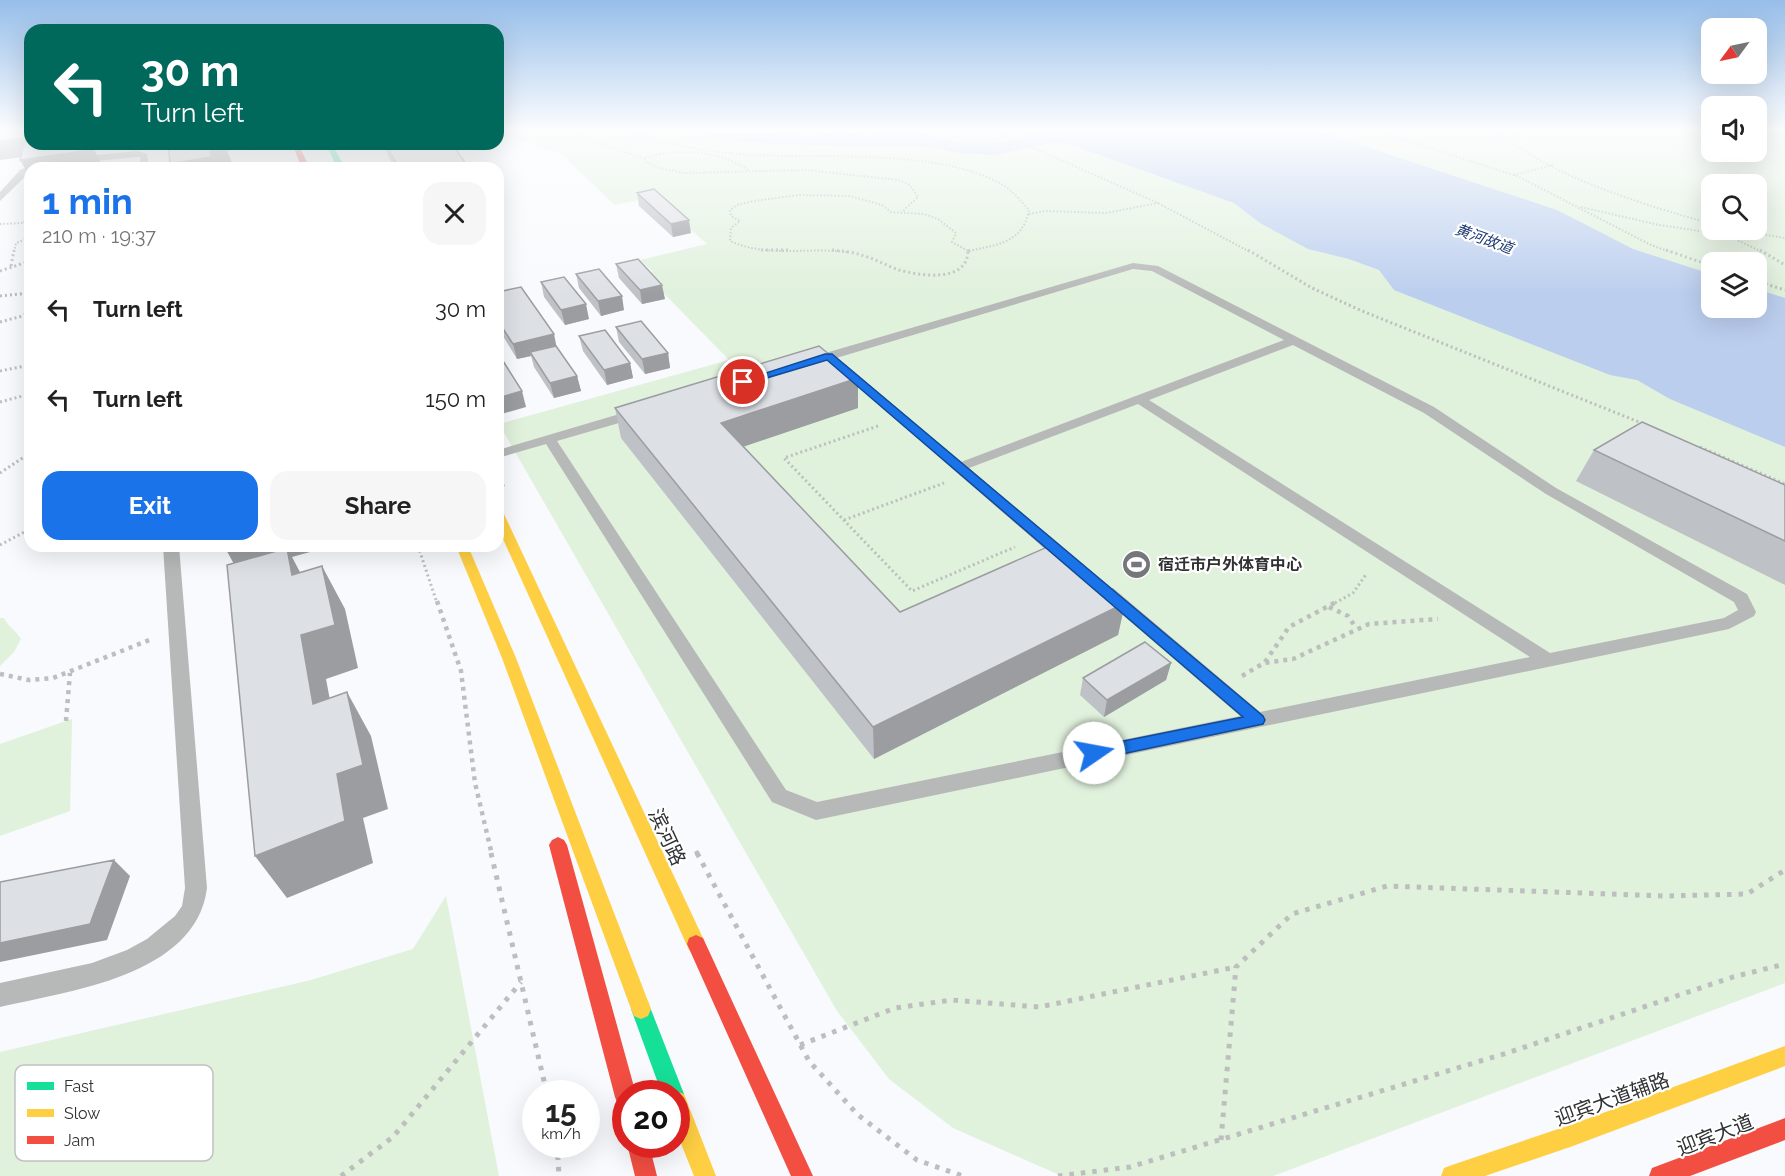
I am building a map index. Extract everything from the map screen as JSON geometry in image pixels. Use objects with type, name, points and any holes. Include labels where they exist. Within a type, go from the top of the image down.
[{"type":"main road","name":"滨河路","points":[[504,527],[802,1176]]},
{"type":"main road","points":[[465,552],[509,658],[668,1080]]},
{"type":"main road","points":[[479,585],[524,738]]},
{"type":"main road","points":[[553,830],[568,875],[622,1080]]},
{"type":"main road","name":"迎宾大道辅路","points":[[1452,1176],[1573,1135],[1785,1056]]},
{"type":"main road","name":"迎宾大道","points":[[1660,1176],[1785,1129]]},
{"type":"main road","points":[[690,1138],[705,1176]]},
{"type":"main road","points":[[784,1138],[816,1168]]},
{"type":"main road","points":[[642,1158],[646,1176]]},
{"type":"lane","points":[[0,198],[11,186]]},
{"type":"lane","points":[[549,439],[779,796],[816,811],[1729,623],[1748,612],[1741,598],[1551,491],[1429,410],[1154,268],[1133,266],[795,366]]},
{"type":"lane","points":[[963,471],[1139,399],[1295,340]]},
{"type":"lane","points":[[829,356],[1076,566]]},
{"type":"lane","points":[[1139,399],[1547,660]]},
{"type":"lane","points":[[504,452],[650,410]]},
{"type":"lane","points":[[0,995],[89,975],[130,962],[160,944],[183,923],[193,907],[196,888],[171,552]]},
{"type":"lane","points":[[1094,582],[1257,720]]},
{"type":"path","points":[[903,212],[918,197],[911,186]]},
{"type":"path","points":[[968,251],[970,259],[967,265],[958,271],[921,274],[898,270],[868,256],[853,253],[820,249],[758,251],[743,249],[730,241],[731,228],[739,224],[740,220],[731,216],[730,210],[737,205],[753,201],[799,195],[850,196],[882,206],[891,212],[938,219],[956,233],[952,242],[968,251],[1000,243],[1023,232],[1028,222],[1029,210],[1005,186]]},
{"type":"path","points":[[1120,186],[1227,238],[1312,288],[1362,311],[1645,424]]},
{"type":"path","points":[[1534,186],[1668,252],[1701,262]]},
{"type":"path","points":[[1605,186],[1674,213],[1701,221]]},
{"type":"path","points":[[1029,214],[1045,211],[1106,213],[1158,203]]},
{"type":"path","points":[[1574,206],[1659,225],[1701,231]]},
{"type":"path","points":[[0,224],[23,223]]},
{"type":"path","points":[[1767,235],[1785,238]]},
{"type":"path","points":[[11,266],[16,243],[24,240]]},
{"type":"path","points":[[1742,240],[1785,265]]},
{"type":"path","points":[[0,271],[24,263]]},
{"type":"path","points":[[1767,284],[1785,290]]},
{"type":"path","points":[[0,296],[24,294]]},
{"type":"path","points":[[0,322],[24,315]]},
{"type":"path","points":[[0,371],[24,366]]},
{"type":"path","points":[[0,402],[24,396]]},
{"type":"path","points":[[902,418],[784,458],[912,591],[1040,536]]},
{"type":"path","points":[[1695,445],[1785,484]]},
{"type":"path","points":[[0,473],[24,457]]},
{"type":"path","points":[[844,520],[963,471]]},
{"type":"path","points":[[504,487],[509,497]]},
{"type":"path","points":[[0,545],[24,532]]},
{"type":"path","points":[[420,552],[461,671],[475,783],[544,1080]]},
{"type":"path","points":[[1264,663],[1288,627],[1353,593],[1379,553]]},
{"type":"path","points":[[1329,607],[1348,616],[1356,628]]},
{"type":"path","points":[[1220,689],[1264,663],[1293,659],[1356,628],[1369,624],[1478,616]]},
{"type":"path","points":[[0,674],[29,680],[53,678],[177,628]]},
{"type":"path","points":[[66,721],[70,673]]},
{"type":"path","points":[[694,846],[809,1061],[858,1114],[917,1161],[963,1176]]},
{"type":"path","points":[[800,1045],[895,1008],[952,999],[1039,1006],[1236,967],[1292,914],[1387,886],[1665,896],[1747,894],[1785,870]]},
{"type":"path","points":[[1059,1176],[1130,1167],[1507,1053],[1733,977],[1785,964]]},
{"type":"path","points":[[1221,1140],[1236,967]]},
{"type":"path","points":[[341,1176],[393,1137],[521,981]]},
{"type":"path","points":[[558,1158],[559,1176]]},
{"type":"green space","points":[[595,186],[1701,186],[1701,240],[1767,240],[1767,186],[1785,186],[1785,983],[1273,1176],[1063,1176],[953,1128],[889,1079],[837,1011],[504,433],[504,423],[729,360],[645,274],[653,272],[640,260],[707,244],[654,197],[614,205]]},
{"type":"green space","points":[[0,618],[4,618],[21,639],[14,652],[0,666]]},
{"type":"green space","points":[[72,719],[70,811],[0,836],[0,744]]},
{"type":"green space","points":[[446,896],[499,1176],[0,1176],[0,1052],[311,980],[413,949]]},
{"type":"water","name":"黄河故道","points":[[1186,186],[1484,186],[1557,210],[1633,249],[1701,271],[1701,318],[1767,318],[1767,292],[1785,298],[1785,447],[1670,399],[1637,380],[1610,375],[1394,290],[1379,270],[1349,259],[1308,249],[1260,223],[1234,203]]},
{"type":"building","points":[[654,189],[689,220],[671,224],[637,193]]},
{"type":"building","points":[[638,259],[662,285],[640,290],[616,264]]},
{"type":"building","points":[[599,269],[622,296],[598,301],[576,274]]},
{"type":"building","points":[[564,277],[586,304],[561,310],[541,282]]},
{"type":"building","points":[[521,287],[554,334],[513,344],[504,330],[504,291]]},
{"type":"building","points":[[641,321],[668,353],[642,359],[616,327]]},
{"type":"building","points":[[605,330],[630,363],[604,370],[579,336]]},
{"type":"building","points":[[556,346],[577,376],[550,383],[530,352]]},
{"type":"building","points":[[819,346],[858,378],[721,423],[900,612],[1054,544],[1125,603],[873,727],[615,408]]},
{"type":"building","points":[[504,362],[522,391],[504,396]]},
{"type":"building","points":[[1642,422],[1785,485],[1785,541],[1594,450]]},
{"type":"building","points":[[273,552],[288,552],[292,575],[322,566],[335,625],[301,635],[313,704],[347,692],[363,765],[337,774],[345,821],[255,856],[227,565]]},
{"type":"building","points":[[1145,642],[1171,663],[1107,700],[1083,678]]},
{"type":"building","points":[[114,860],[90,924],[0,943],[0,882]]},
{"type":"traffic: fast","points":[[641,1009],[668,1080]]},
{"type":"traffic: slow","points":[[504,527],[696,944]]},
{"type":"traffic: slow","points":[[465,552],[509,658],[641,1009]]},
{"type":"traffic: slow","points":[[1452,1176],[1573,1135],[1785,1056]]},
{"type":"traffic: slow","points":[[690,1138],[705,1176]]},
{"type":"traffic: jam","points":[[558,845],[621,1080]]},
{"type":"traffic: jam","points":[[696,944],[802,1176]]},
{"type":"traffic: jam","points":[[1660,1176],[1785,1129]]},
{"type":"traffic: jam","points":[[642,1158],[646,1176]]},
{"type":"place","name":"宿迁市户外体育中心","points":[[1137,564]]},
{"type":"route","points":[[743,382],[829,356],[1257,720],[1094,753]]}]
